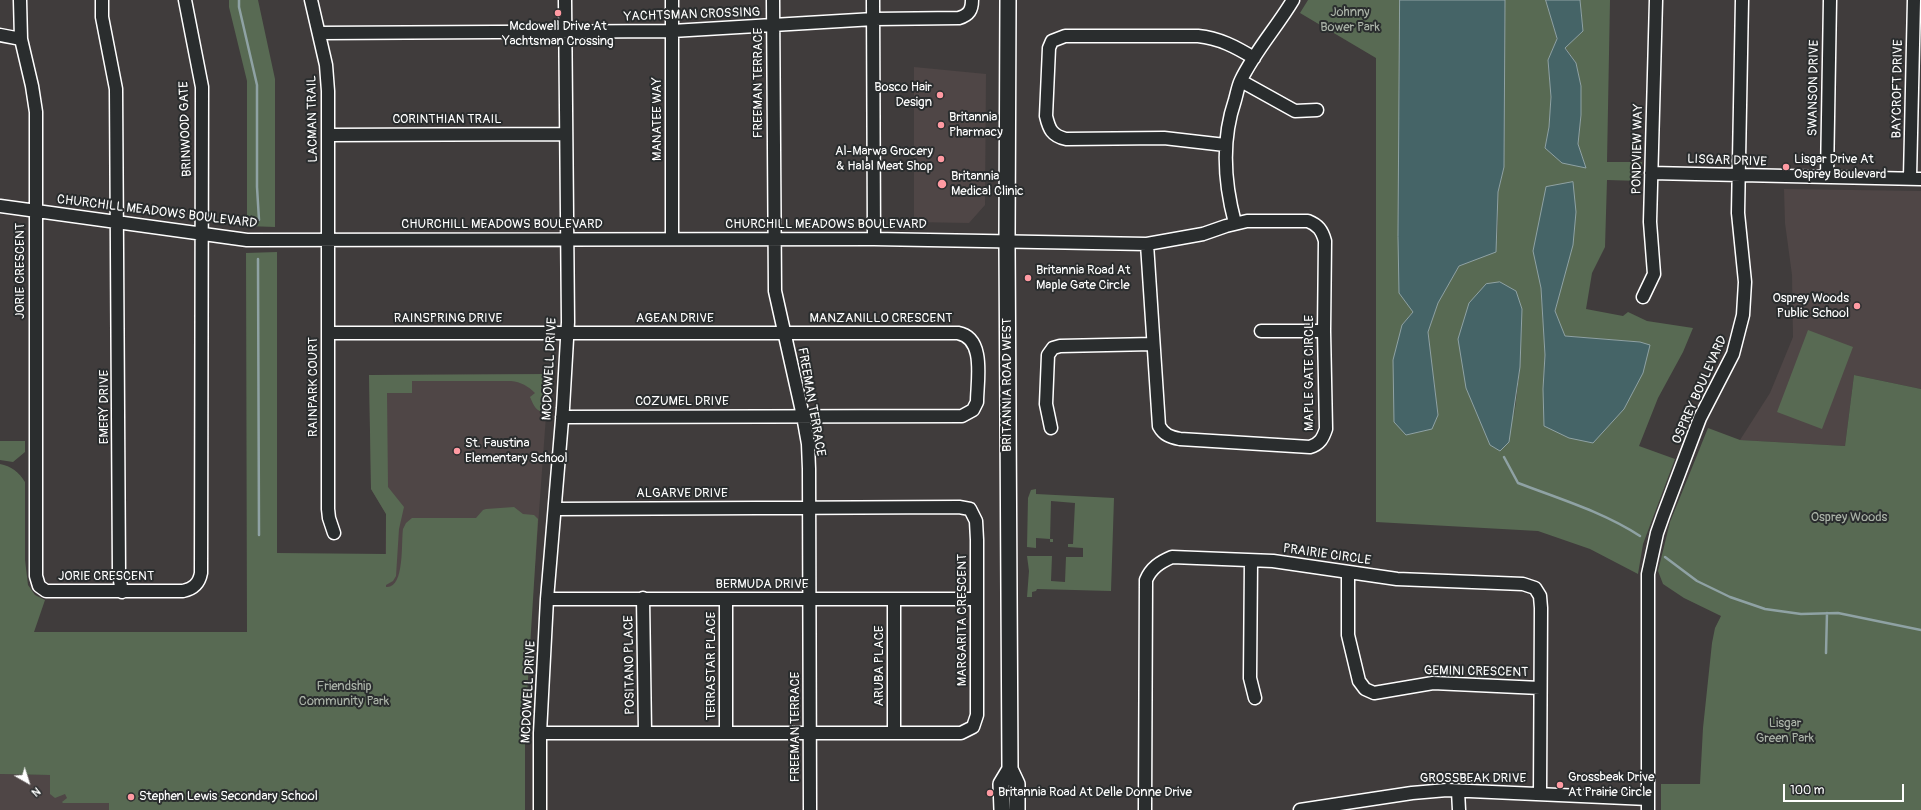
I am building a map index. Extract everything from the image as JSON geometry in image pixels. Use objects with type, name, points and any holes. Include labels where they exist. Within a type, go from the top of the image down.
[{"type":"main road","name":"BRITANNIA ROAD WEST","points":[[1008,0],[1007,242],[1010,769],[1017,784],[1017,810]]},
{"type":"main road","name":"BRITANNIA ROAD WEST","points":[[1002,810],[1002,784],[1010,769]]},
{"type":"street","name":"JORIE CRESCENT","points":[[20,0],[21,39],[32,86],[36,112],[36,576],[39,586],[46,591],[183,591],[191,589],[200,580],[202,574],[202,234]]},
{"type":"street","name":"EMERY DRIVE","points":[[102,0],[102,17],[116,88],[119,575],[122,592]]},
{"type":"street","name":"BRINWOOD GATE","points":[[185,0],[202,87],[202,234]]},
{"type":"street","name":"LACMAN TRAIL","points":[[312,0],[328,76],[328,239]]},
{"type":"street","name":"MCDOWELL DRIVE","points":[[540,810],[540,733],[547,599],[562,417],[567,334],[565,0]]},
{"type":"street","name":"MANATEE WAY","points":[[672,0],[672,238]]},
{"type":"street","name":"FREEMAN TERRACE","points":[[772,0],[775,291],[808,444],[810,507],[810,810]]},
{"type":"street","points":[[874,0],[874,239]]},
{"type":"street","name":"YACHTSMAN CROSSING","points":[[319,33],[672,31],[874,19],[959,18],[965,16],[970,11],[972,0]]},
{"type":"street","points":[[1235,223],[1228,197],[1225,145],[1230,114],[1241,81],[1254,58],[1293,0]]},
{"type":"street","name":"PONDVIEW WAY","points":[[1643,297],[1654,274],[1650,227],[1656,0]]},
{"type":"street","name":"OSPREY BOULEVARD","points":[[1648,804],[1647,591],[1649,567],[1657,533],[1700,418],[1730,362],[1739,335],[1745,292],[1739,229],[1742,0]]},
{"type":"street","name":"SWANSON DRIVE","points":[[1827,177],[1830,0]]},
{"type":"street","name":"BAYCROFT DRIVE","points":[[1914,0],[1917,70],[1915,179]]},
{"type":"street","points":[[0,35],[21,39]]},
{"type":"street","points":[[1225,145],[1164,138],[1066,139],[1059,137],[1051,130],[1046,116],[1049,48],[1052,41],[1065,36],[1198,36],[1210,37],[1226,42],[1254,58]]},
{"type":"street","points":[[1241,81],[1295,112],[1317,110]]},
{"type":"street","name":"CORINTHIAN TRAIL","points":[[328,135],[566,134]]},
{"type":"street","name":"LISGAR DRIVE","points":[[1652,173],[1915,179]]},
{"type":"street","name":"CHURCHILL MEADOWS BOULEVARD","points":[[0,206],[247,240],[672,238],[874,239],[1007,242]]},
{"type":"street","name":"MAPLE GATE CIRCLE","points":[[1007,242],[1147,244],[1203,234],[1235,223],[1247,221],[1308,221],[1317,225],[1323,233],[1325,241],[1324,331],[1326,428],[1323,439],[1316,446],[1310,447],[1180,439],[1162,432],[1159,426],[1147,244]]},
{"type":"street","name":"RAINPARK COURT","points":[[328,239],[328,509],[329,518],[334,533]]},
{"type":"street","points":[[1261,331],[1324,331]]},
{"type":"street","name":"RAINSPRING DRIVE","points":[[328,333],[567,334]]},
{"type":"street","name":"AGEAN DRIVE","points":[[567,334],[784,333]]},
{"type":"street","name":"MANZANILLO CRESCENT","points":[[784,333],[958,333],[966,334],[972,339],[977,352],[977,402],[973,410],[968,414],[962,416],[802,416]]},
{"type":"street","points":[[1051,428],[1046,404],[1048,355],[1053,348],[1060,346],[1153,344]]},
{"type":"street","name":"COZUMEL DRIVE","points":[[562,417],[802,416]]},
{"type":"street","name":"ALGARVE DRIVE","points":[[555,509],[810,507]]},
{"type":"street","name":"MARGARITA CRESCENT","points":[[540,733],[961,733],[973,727],[977,715],[976,521],[970,509],[959,507],[810,507]]},
{"type":"street","name":"PRAIRIE CIRCLE","points":[[1145,810],[1146,580],[1149,574],[1159,563],[1172,557],[1251,560],[1397,579],[1523,584],[1535,588],[1540,596],[1541,608],[1540,794]]},
{"type":"street","points":[[1251,560],[1250,678],[1255,698]]},
{"type":"street","name":"GEMINI CRESCENT","points":[[1348,572],[1348,635],[1359,681],[1365,689],[1374,692],[1433,683],[1540,688]]},
{"type":"street","name":"POSITANO PLACE","points":[[643,598],[645,732]]},
{"type":"street","name":"BERMUDA DRIVE","points":[[547,599],[977,599]]},
{"type":"street","name":"TERRASTAR PLACE","points":[[726,599],[726,733]]},
{"type":"street","name":"ARUBA PLACE","points":[[894,599],[894,732]]},
{"type":"street","name":"GROSSBEAK DRIVE","points":[[1300,810],[1428,791],[1540,794],[1648,804]]},
{"type":"street","points":[[1458,791],[1459,810]]},
{"type":"shaded area","points":[[914,67],[986,74],[985,205],[969,223],[914,222]]},
{"type":"shaded area","name":"Osprey Woods Public School","points":[[1784,189],[1921,191],[1921,389],[1854,375],[1845,446],[1740,440],[1770,393],[1793,337],[1792,275],[1785,223]]},
{"type":"shaded area","name":"St. Faustina Elementary School","points":[[549,374],[533,595],[385,587],[386,514],[371,489],[369,375]]},
{"type":"shaded area","name":"Stephen Lewis Secondary School","points":[[0,774],[50,775],[263,810],[0,810]]},
{"type":"green space","points":[[229,0],[258,0],[275,79],[275,227],[247,226],[247,81],[229,7]]},
{"type":"green space","name":"Johnny Bower Park","points":[[1308,0],[1400,0],[1398,237],[1413,312],[1402,325],[1438,415],[1428,332],[1438,302],[1459,266],[1497,241],[1498,192],[1504,167],[1505,0],[1546,0],[1557,39],[1548,60],[1551,97],[1549,127],[1545,148],[1586,168],[1578,144],[1581,115],[1581,86],[1576,63],[1565,47],[1583,31],[1580,0],[1610,0],[1607,162],[1642,162],[1641,181],[1607,180],[1605,247],[1592,273],[1586,309],[1623,316],[1628,312],[1647,321],[1693,328],[1683,352],[1658,398],[1639,446],[1675,459],[1643,544],[1638,574],[1590,549],[1538,531],[1376,522],[1376,58],[1300,13]],"holes":[[[1561,285],[1555,312],[1565,336],[1640,342],[1543,389],[1545,355],[1541,288]],[[1522,310],[1520,367],[1514,417]]]},
{"type":"green space","name":"Friendship Community Park","points":[[277,252],[277,553],[386,554],[386,514],[371,489],[369,375],[549,374],[546,412],[538,410],[534,406],[530,397],[535,393],[521,383],[511,381],[412,381],[412,393],[387,393],[388,487],[404,507],[399,529],[396,576],[393,581],[386,585],[386,587],[392,586],[396,581],[401,564],[403,529],[406,523],[412,518],[476,518],[483,510],[486,509],[514,507],[523,514],[534,515],[538,519],[525,727],[525,810],[109,810],[109,803],[63,803],[62,802],[67,798],[65,794],[55,798],[50,794],[50,775],[0,774],[0,464],[8,466],[14,470],[25,482],[25,560],[28,585],[35,595],[45,600],[34,632],[247,632],[246,253]]},
{"type":"green space","points":[[1808,330],[1853,347],[1822,429],[1777,412]]},
{"type":"green space","points":[[1854,375],[1921,389],[1921,810],[1661,810],[1661,784],[1700,784],[1703,728],[1712,643],[1715,628],[1721,616],[1684,598],[1663,584],[1658,571],[1670,522],[1708,428],[1740,440],[1845,446]]},
{"type":"green space","points":[[0,441],[25,441],[25,452],[13,462],[0,460]]},
{"type":"green space","points":[[1036,489],[1036,494],[1114,498],[1111,591],[1037,589],[1036,591],[1032,592],[1032,597],[1027,597],[1029,571],[1027,556],[1052,556],[1051,581],[1065,582],[1066,557],[1083,557],[1083,548],[1068,547],[1068,544],[1073,544],[1075,503],[1051,501],[1050,539],[1036,538],[1036,548],[1027,547],[1028,498],[1031,490]]},
{"type":"water","points":[[1400,0],[1505,0],[1504,167],[1498,192],[1496,252],[1459,266],[1438,303],[1428,332],[1438,415],[1432,429],[1406,435],[1394,422],[1393,360],[1402,325],[1413,312],[1399,293]]},
{"type":"water","points":[[1546,0],[1580,0],[1583,31],[1565,48],[1576,63],[1581,86],[1581,115],[1578,144],[1586,168],[1562,163],[1545,148],[1549,127],[1551,97],[1548,60],[1557,39]]},
{"type":"water","points":[[1573,182],[1576,212],[1573,245],[1555,311],[1565,336],[1640,342],[1650,345],[1643,373],[1624,409],[1593,443],[1569,438],[1544,426],[1543,389],[1545,355],[1541,288],[1533,251],[1546,187]]},
{"type":"water","points":[[1500,282],[1516,291],[1522,309],[1520,367],[1509,442],[1500,451],[1490,445],[1466,388],[1458,339],[1469,303],[1486,284]]},
{"type":"waterway","points":[[239,0],[239,7],[257,85],[257,187],[259,220]]},
{"type":"waterway","points":[[258,259],[259,535]]},
{"type":"waterway","points":[[1504,457],[1518,483],[1596,513],[1626,527],[1640,536]]},
{"type":"waterway","points":[[1665,557],[1697,581],[1730,597],[1765,609],[1801,614],[1838,613],[1921,630]]},
{"type":"waterway","points":[[1826,653],[1827,613]]},
{"type":"place","name":"Mcdowell Drive At Yachtsman Crossing","points":[[558,13]]},
{"type":"place","name":"Bosco Hair Design","points":[[940,95]]},
{"type":"place","name":"Britannia Pharmacy","points":[[941,125]]},
{"type":"place","name":"Al-Marwa Grocery & Halal Meat Shop","points":[[941,159]]},
{"type":"place","name":"Lisgar Drive At Osprey Boulevard","points":[[1786,167]]},
{"type":"place","name":"Britannia Medical Clinic","points":[[942,184]]},
{"type":"place","name":"Britannia Road At Maple Gate Circle","points":[[1028,278]]},
{"type":"place","name":"Osprey Woods Public School","points":[[1857,306]]},
{"type":"place","name":"St. Faustina Elementary School","points":[[457,451]]},
{"type":"place","name":"Grossbeak Drive At Prairie Circle","points":[[1560,785]]},
{"type":"place","name":"Britannia Road At Delle Donne Drive","points":[[990,793]]},
{"type":"place","name":"Stephen Lewis Secondary School","points":[[131,797]]},
{"type":"park label","name":"Osprey Woods","points":[[1849,518]]},
{"type":"park label","name":"Lisgar Green Park","points":[[1785,732]]}]
